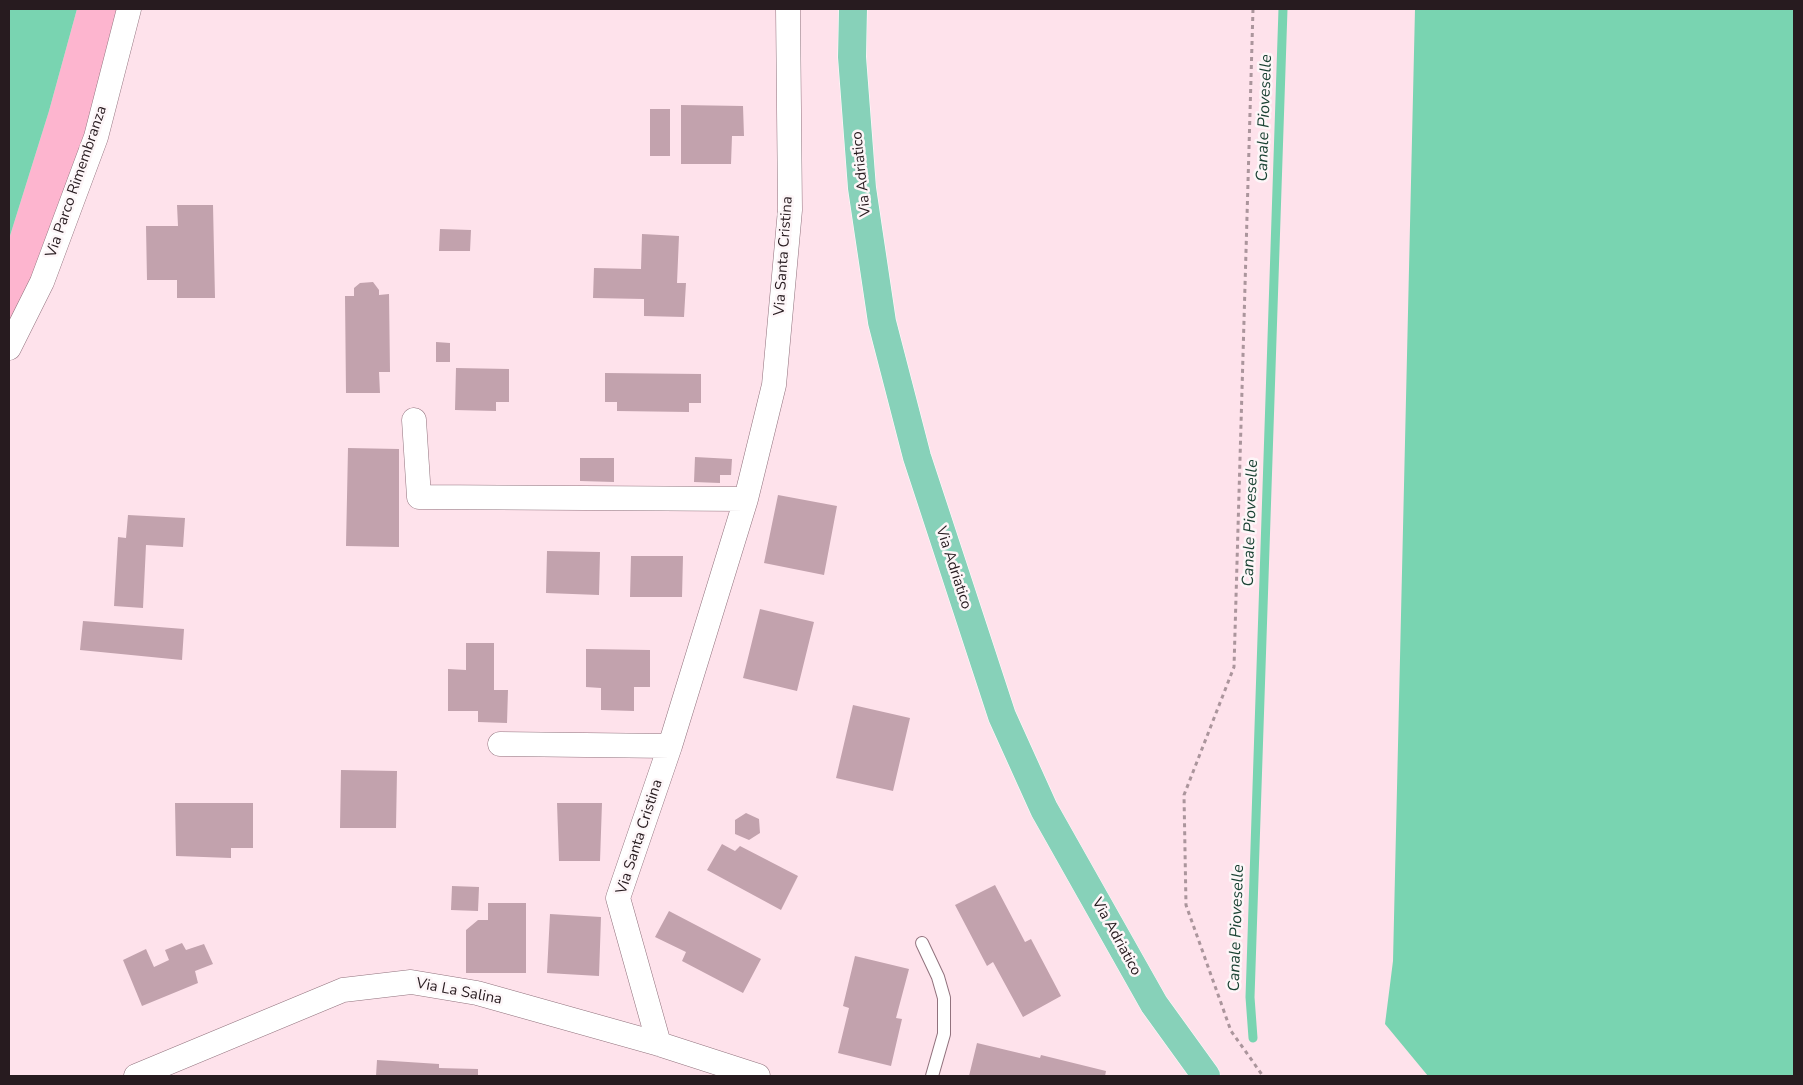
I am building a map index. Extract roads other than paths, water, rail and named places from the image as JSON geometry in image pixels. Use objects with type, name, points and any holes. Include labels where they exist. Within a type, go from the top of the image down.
[{"type":"main road","name":"Via Adriatico","points":[[853,9],[852,57],[862,188],[882,322],[917,457],[999,707],[1044,809],[1154,1004],[1206,1076]]},
{"type":"street","name":"Via Parco Rimembranza","points":[[9,348],[42,282],[96,137],[129,9]]},
{"type":"street","name":"Via Santa Cristina","points":[[659,1044],[618,898],[670,746],[746,499],[774,384],[790,210],[788,9]]},
{"type":"street","points":[[414,420],[419,497],[746,499]]},
{"type":"street","points":[[500,744],[670,746]]},
{"type":"street","name":"Via La Salina","points":[[136,1076],[343,990],[411,982],[478,992],[659,1044],[758,1076]]},
{"type":"lane","points":[[922,943],[938,977],[944,998],[944,1034],[932,1076]]},
{"type":"waterway","name":"Canale Pioveselle","points":[[1253,1038],[1250,997],[1283,9]]}]
